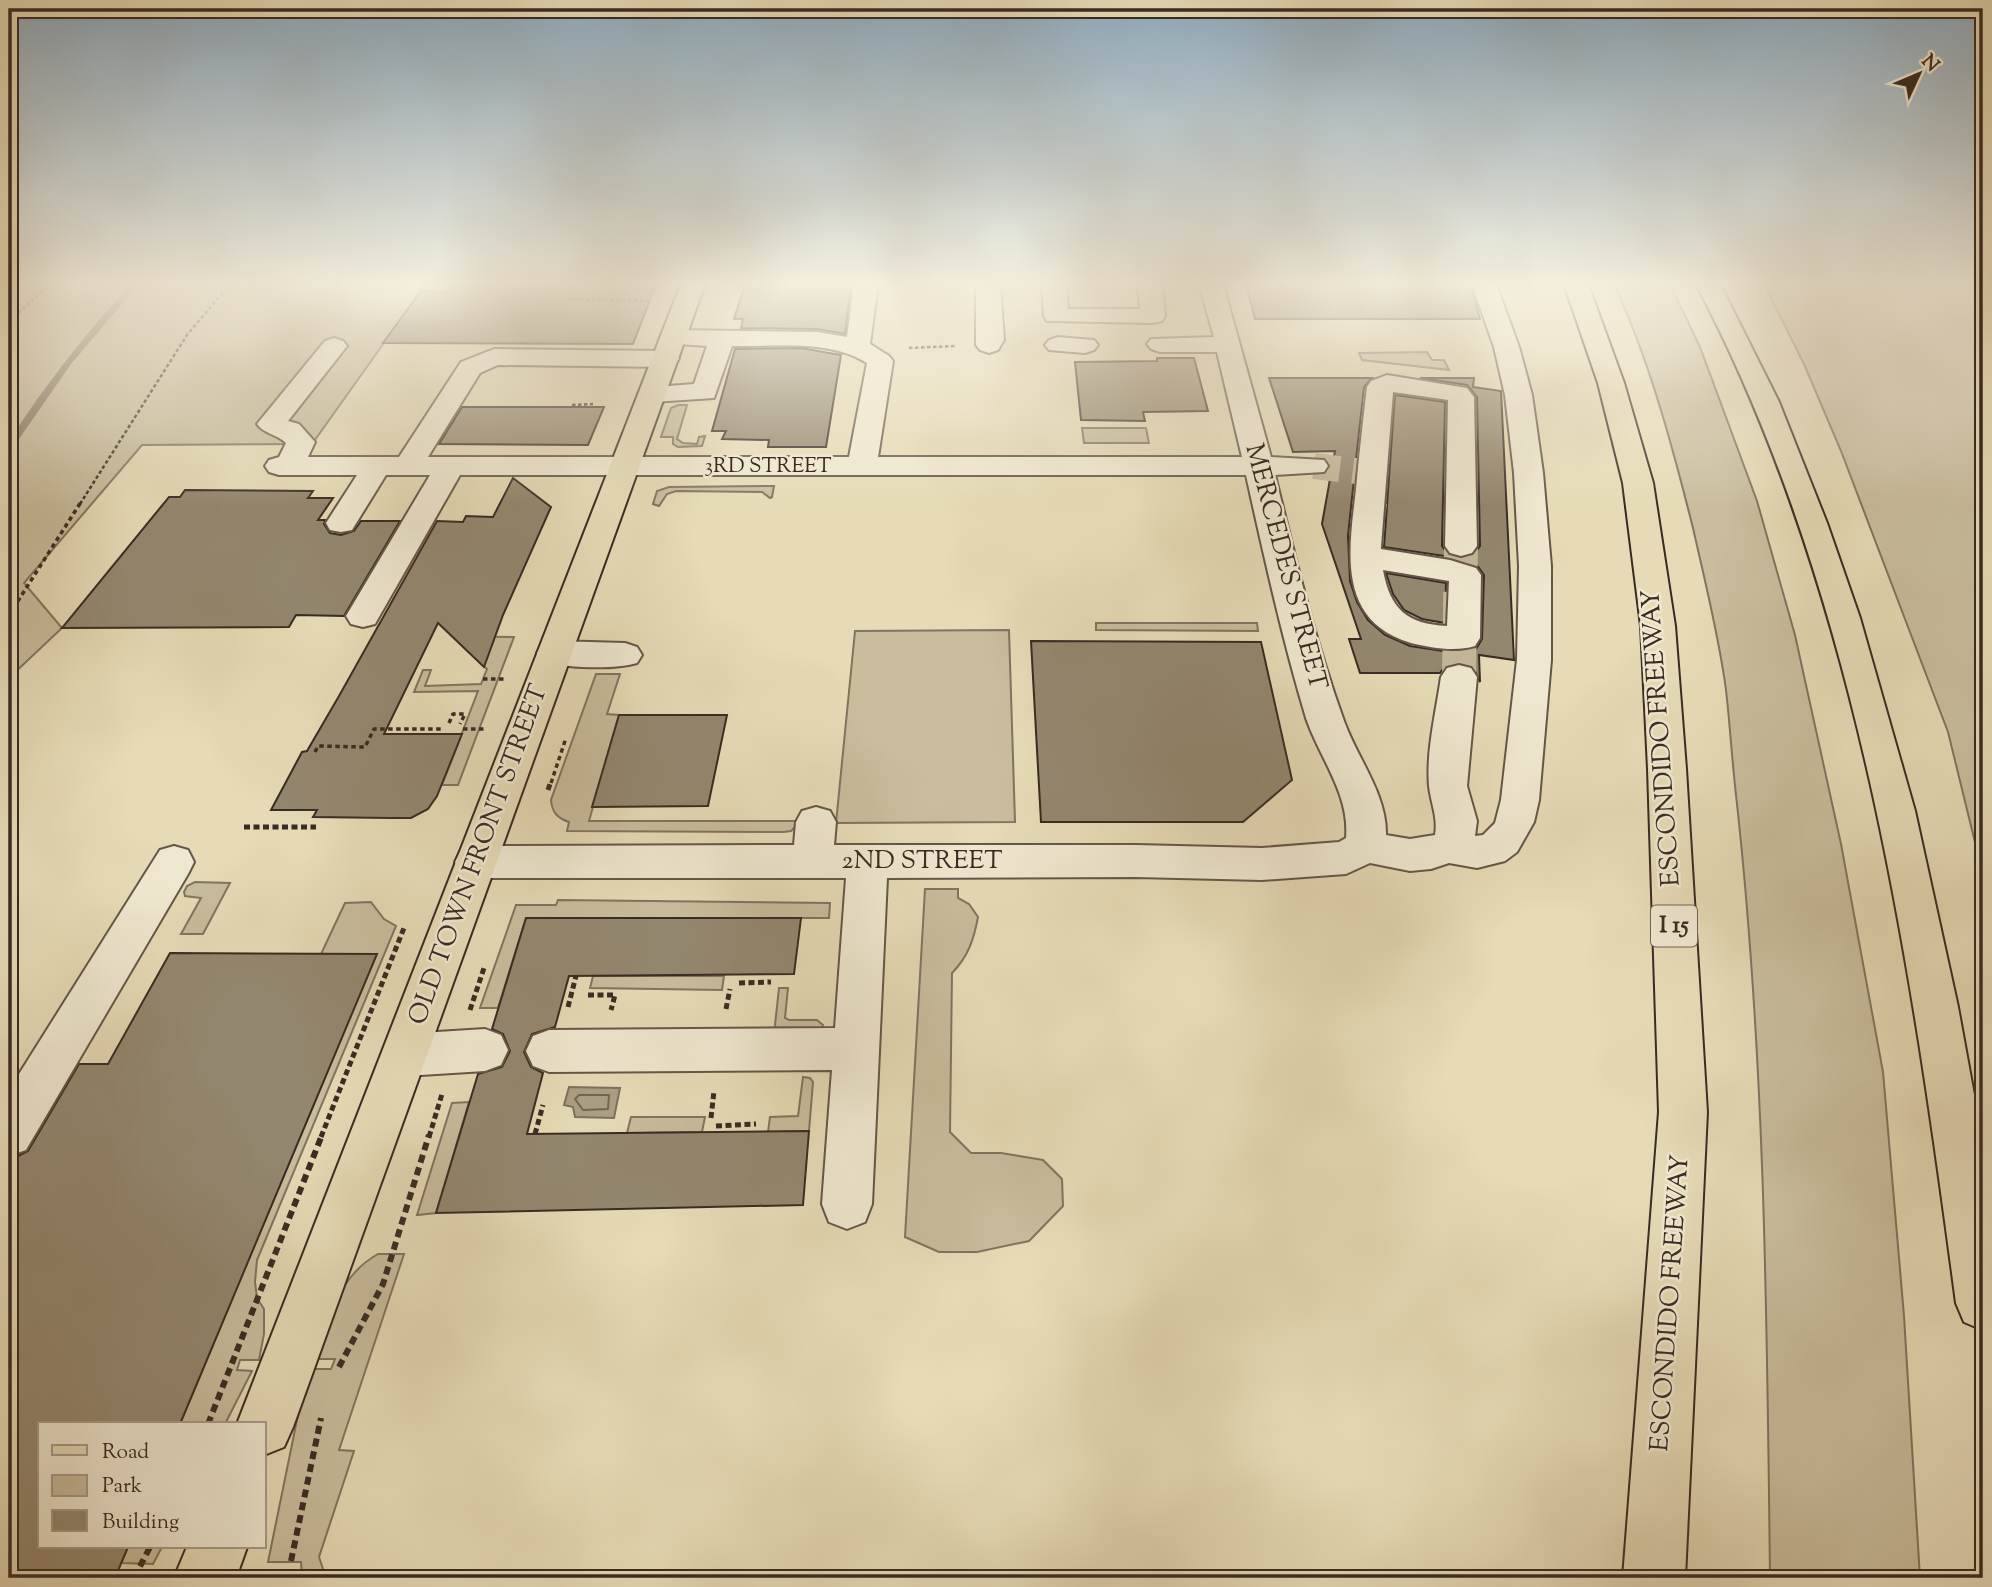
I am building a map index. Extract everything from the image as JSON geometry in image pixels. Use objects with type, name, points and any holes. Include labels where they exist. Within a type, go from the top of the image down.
[{"type":"main road","name":"OLD TOWN FRONT STREET","points":[[266,1422],[666,358]]},
{"type":"main road","name":"ESCONDIDO FREEWAY","points":[[1602,358],[1637,483],[1658,626],[1683,1112],[1654,1578]]},
{"type":"main road","points":[[1745,358],[1795,476],[1824,557],[1865,689],[1914,896],[1959,1136],[1983,1303]]},
{"type":"main road","points":[[205,1578],[217,1548]]},
{"type":"street","name":"3RD STREET","points":[[324,358],[271,424],[289,430],[301,442],[284,466],[1314,466]]},
{"type":"street","points":[[408,466],[470,368],[492,358]]},
{"type":"street","points":[[653,394],[705,392],[716,358]]},
{"type":"street","points":[[862,467],[880,361],[875,358]]},
{"type":"street","name":"MERCEDES STREET","points":[[1231,358],[1257,466],[1326,723],[1364,810],[1368,829],[1365,846]]},
{"type":"street","points":[[1449,846],[1468,854],[1489,850],[1504,840],[1518,812],[1534,661],[1533,549],[1524,433],[1508,358]]},
{"type":"street","points":[[1387,383],[1458,394],[1461,397],[1456,558],[1465,575],[1463,638],[1429,637],[1407,632],[1384,615],[1366,578],[1365,557],[1380,387],[1387,383]]},
{"type":"street","points":[[341,523],[377,466]]},
{"type":"street","points":[[363,616],[450,466]]},
{"type":"street","points":[[1365,557],[1456,558]]},
{"type":"street","points":[[554,653],[625,654]]},
{"type":"street","points":[[1365,846],[1414,857],[1438,853],[1454,844],[1457,821],[1448,786],[1459,677]]},
{"type":"street","points":[[812,862],[816,822]]},
{"type":"street","name":"2ND STREET","points":[[475,862],[1136,861],[1262,864],[1346,858],[1365,846]]},
{"type":"street","points":[[9,1133],[174,862]]},
{"type":"street","points":[[847,1204],[867,862]]},
{"type":"street","points":[[549,1051],[855,1049]]},
{"type":"street","points":[[405,1055],[471,1051]]},
{"type":"path","points":[[9,615],[172,358]]},
{"type":"path","points":[[572,405],[593,404]]},
{"type":"path","points":[[483,679],[506,679]]},
{"type":"path","points":[[449,723],[453,714],[465,714],[462,727],[487,729]]},
{"type":"path","points":[[315,752],[318,746],[365,747],[374,729],[441,729]]},
{"type":"path","points":[[244,827],[316,827]]},
{"type":"path","points":[[209,1422],[404,928]]},
{"type":"path","points":[[334,1379],[383,1284],[471,1051],[489,952]]},
{"type":"path","points":[[568,1007],[576,976]]},
{"type":"path","points":[[739,983],[771,982]]},
{"type":"path","points":[[535,1134],[543,1105]]},
{"type":"path","points":[[716,1126],[756,1125]]},
{"type":"path","points":[[291,1561],[322,1415]]},
{"type":"path","points":[[134,1578],[149,1548]]},
{"type":"green space","points":[[9,358],[373,358],[312,444],[142,445],[24,583],[62,628],[9,678]]},
{"type":"green space","points":[[1361,358],[1431,358],[1444,360],[1449,370]]},
{"type":"green space","points":[[1644,358],[1704,358],[1757,501],[1795,635],[1841,844],[1883,1072],[1904,1316],[1920,1578],[1770,1578],[1766,1284],[1759,1088],[1746,893],[1726,690],[1720,650],[1693,528]]},
{"type":"green space","points":[[1801,358],[1983,358],[1983,875],[1948,732],[1841,451]]},
{"type":"green space","points":[[687,405],[677,439],[683,443],[697,444],[699,437],[705,436],[702,446],[678,447],[673,444],[673,437],[661,437],[671,408]]},
{"type":"green space","points":[[1082,428],[1146,428],[1149,443],[1084,443]]},
{"type":"green space","points":[[774,486],[770,498],[762,492],[676,491],[667,494],[659,506],[653,504],[657,491],[669,487]]},
{"type":"green space","points":[[1096,623],[1257,623],[1258,631],[1096,630]]},
{"type":"green space","points":[[1009,630],[1015,822],[836,823],[855,631]]},
{"type":"green space","points":[[452,636],[514,637],[458,785],[442,785],[478,691],[414,692],[423,670],[431,670],[425,686],[481,684],[487,669]]},
{"type":"green space","points":[[596,674],[620,674],[607,714],[619,715],[589,821],[801,821],[791,831],[783,832],[567,831],[569,822],[556,814],[551,800]]},
{"type":"green space","points":[[195,882],[230,883],[203,934],[181,934],[201,898],[185,896],[187,886]]},
{"type":"green space","points":[[925,889],[958,889],[958,898],[969,904],[978,917],[970,947],[952,973],[950,1132],[971,1153],[1001,1153],[1043,1160],[1062,1179],[1063,1206],[1029,1241],[977,1252],[939,1252],[905,1237]]},
{"type":"green space","points":[[558,900],[830,903],[829,918],[526,918],[498,1008],[480,1008],[516,905],[556,905]]},
{"type":"green space","points":[[371,902],[384,919],[396,926],[257,1260],[257,1298],[264,1309],[264,1334],[259,1360],[240,1360],[237,1370],[252,1371],[226,1422],[181,1422],[376,954],[321,954],[345,903]]},
{"type":"green space","points":[[593,976],[724,976],[722,990],[590,988]]},
{"type":"green space","points":[[779,988],[788,988],[785,1018],[817,1020],[823,1025],[822,1029],[777,1031],[775,1025]]},
{"type":"green space","points":[[803,1077],[810,1078],[813,1082],[809,1131],[768,1132],[770,1117],[798,1116]]},
{"type":"green space","points":[[469,1102],[436,1213],[417,1215],[452,1103]]},
{"type":"green space","points":[[631,1117],[705,1117],[702,1132],[627,1133]]},
{"type":"green space","points":[[378,1254],[404,1254],[339,1450],[354,1451],[319,1557],[326,1578],[302,1578],[301,1562],[268,1562],[299,1410],[312,1369],[331,1369],[335,1359],[316,1359],[337,1299],[353,1274]]},
{"type":"green space","points":[[128,1548],[161,1548],[153,1564],[121,1563]]},
{"type":"water","points":[[569,1087],[620,1088],[614,1118],[575,1117],[573,1107],[564,1105]]},
{"type":"building","points":[[732,358],[841,358],[826,447],[768,447],[769,440],[722,439],[726,431],[712,431]]},
{"type":"building","points":[[1157,358],[1194,358],[1208,411],[1143,412],[1145,421],[1081,420],[1075,362],[1157,361]]},
{"type":"building","points":[[1269,378],[1372,378],[1364,387],[1357,450],[1348,536],[1350,581],[1357,602],[1368,620],[1385,635],[1410,646],[1443,651],[1476,649],[1482,639],[1484,575],[1477,565],[1451,557],[1384,547],[1395,395],[1445,402],[1442,546],[1449,556],[1462,559],[1473,556],[1480,546],[1477,397],[1467,385],[1420,378],[1474,378],[1473,387],[1501,391],[1514,660],[1479,655],[1480,682],[1473,667],[1460,662],[1446,665],[1440,673],[1360,673],[1349,639],[1361,639],[1322,524],[1335,451],[1293,452]]},
{"type":"building","points":[[462,407],[604,407],[588,445],[439,444]]},
{"type":"building","points":[[513,478],[551,507],[503,615],[484,667],[438,623],[384,734],[462,734],[437,796],[428,809],[411,818],[313,817],[317,810],[271,810],[302,752],[307,751],[339,696],[437,521],[463,522],[466,516],[493,517]]},
{"type":"building","points":[[185,490],[313,491],[308,498],[333,498],[318,520],[325,520],[324,524],[330,533],[341,535],[354,531],[361,521],[400,521],[344,616],[296,615],[289,627],[62,628],[169,497],[180,497]]},
{"type":"building","points":[[1386,573],[1446,583],[1445,623],[1422,619],[1404,610],[1393,594]]},
{"type":"building","points":[[1031,641],[1261,642],[1292,780],[1243,822],[1041,822]]},
{"type":"building","points":[[619,715],[727,715],[708,806],[592,807]]},
{"type":"building","points":[[526,918],[801,918],[794,974],[569,976],[555,1027],[532,1034],[524,1052],[531,1067],[543,1073],[527,1134],[809,1131],[803,1205],[436,1213],[478,1074],[502,1067],[510,1051],[503,1034],[492,1029]]},
{"type":"building","points":[[170,953],[377,954],[181,1422],[38,1422],[38,1548],[128,1548],[115,1578],[9,1578],[9,1171],[18,1156],[28,1151],[79,1064],[108,1064]]},
{"type":"waterway","points":[[9,447],[71,358]]},
{"type":"tunnel","points":[[1314,466],[1373,473],[1370,504]]},
{"type":"tunnel","points":[[1369,510],[1370,502]]},
{"type":"tunnel","points":[[1459,677],[1461,546]]}]
